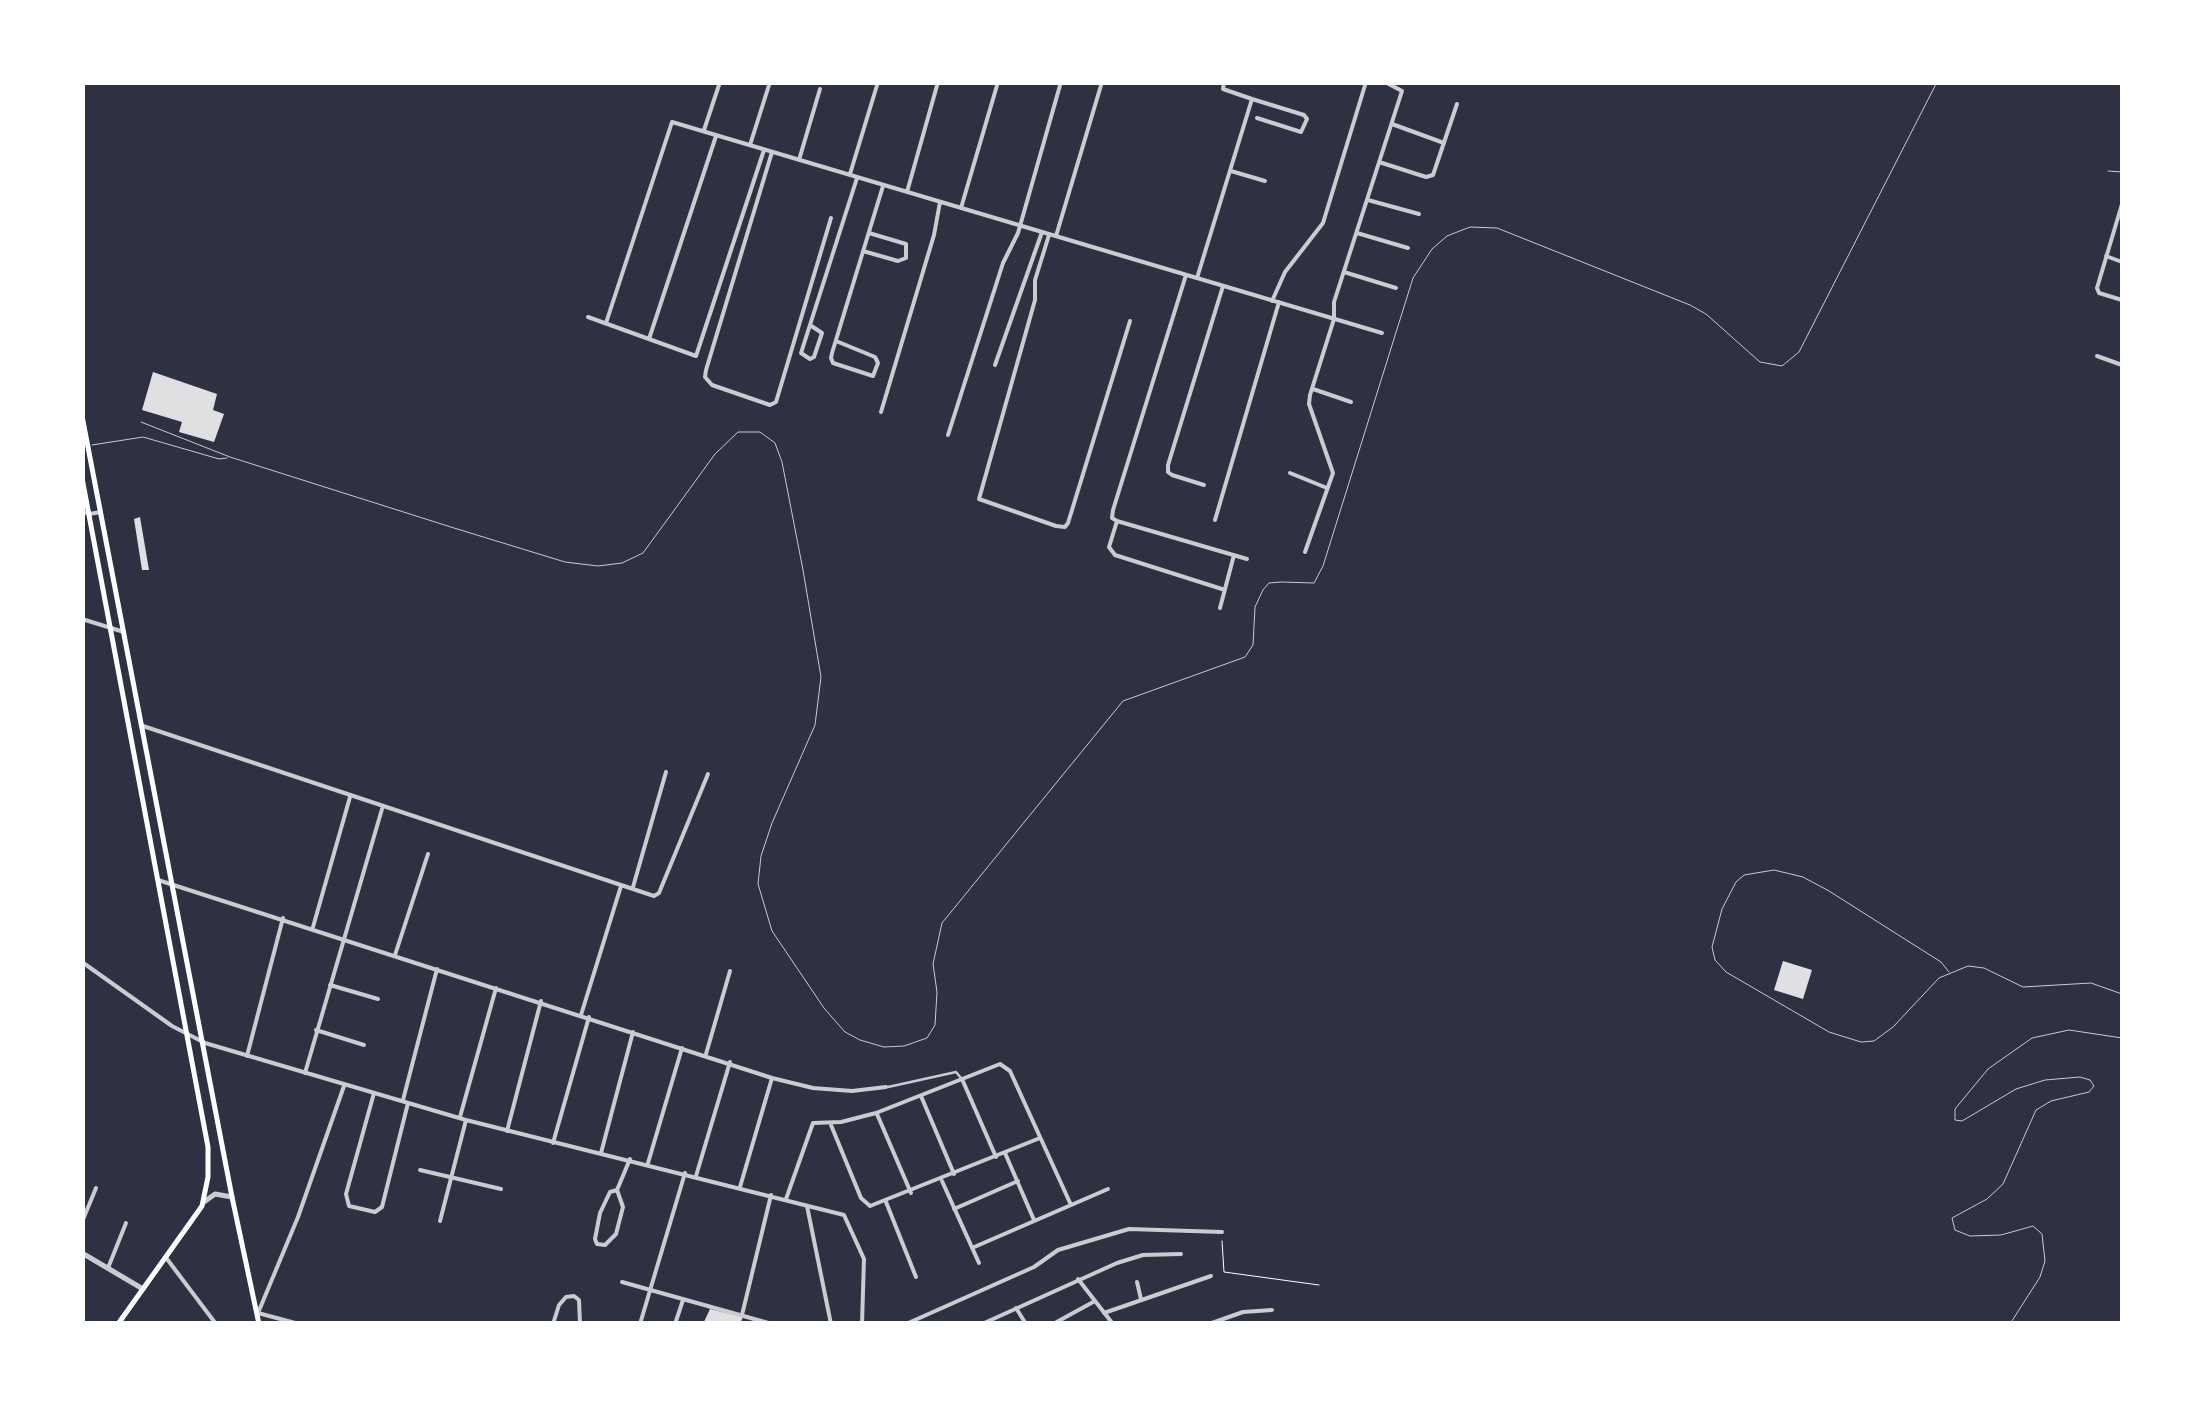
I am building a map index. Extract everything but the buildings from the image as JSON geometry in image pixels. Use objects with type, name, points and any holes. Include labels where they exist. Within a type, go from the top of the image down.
[{"type":"main road","points":[[82,416],[259,1324]]},
{"type":"main road","points":[[82,478],[208,1147],[208,1177],[202,1206],[118,1324]]},
{"type":"street","points":[[704,132],[720,82]]},
{"type":"street","points":[[750,146],[770,82]]},
{"type":"street","points":[[810,325],[822,333],[814,357],[810,358],[802,353],[878,82]]},
{"type":"street","points":[[908,192],[938,82]]},
{"type":"street","points":[[961,208],[998,82]]},
{"type":"street","points":[[948,435],[1003,263],[1018,233],[1061,82]]},
{"type":"street","points":[[1102,82],[1035,280],[1035,300],[979,499],[1056,526],[1068,523],[1130,321]]},
{"type":"street","points":[[1224,82],[1224,89],[1307,119],[1300,132],[1256,118]]},
{"type":"street","points":[[1215,520],[1285,272],[1322,223],[1366,82]]},
{"type":"street","points":[[1305,552],[1332,464],[1309,404],[1334,319],[1334,302],[1401,88],[1385,82]]},
{"type":"street","points":[[799,160],[820,89]]},
{"type":"street","points":[[1197,278],[1252,99]]},
{"type":"street","points":[[1380,162],[1433,176],[1457,104]]},
{"type":"street","points":[[606,323],[672,122],[1382,333]]},
{"type":"street","points":[[1392,124],[1445,143]]},
{"type":"street","points":[[649,339],[716,136]]},
{"type":"street","points":[[588,317],[696,356],[764,150]]},
{"type":"street","points":[[772,152],[706,370],[705,377],[712,385],[770,404],[776,402],[830,218]]},
{"type":"street","points":[[1231,171],[1265,180]]},
{"type":"street","points":[[836,341],[874,357],[878,363],[873,376],[833,363],[831,358],[836,341],[870,232],[883,185]]},
{"type":"street","points":[[1368,200],[1419,214]]},
{"type":"street","points":[[881,412],[934,235],[940,202]]},
{"type":"street","points":[[2122,204],[2099,293],[2122,300]]},
{"type":"street","points":[[864,251],[898,261],[906,258],[906,244],[870,232]]},
{"type":"street","points":[[995,365],[1042,232]]},
{"type":"street","points":[[1357,233],[1408,248]]},
{"type":"street","points":[[2106,256],[2122,262]]},
{"type":"street","points":[[1344,272],[1396,288]]},
{"type":"street","points":[[1186,275],[1112,518],[1247,559]]},
{"type":"street","points":[[1204,485],[1172,475],[1168,465],[1223,286]]},
{"type":"street","points":[[2097,356],[2122,365]]},
{"type":"street","points":[[1312,388],[1351,402]]},
{"type":"street","points":[[1290,473],[1327,488]]},
{"type":"street","points":[[86,513],[101,512]]},
{"type":"street","points":[[1118,521],[1109,547],[1115,556],[1225,590]]},
{"type":"street","points":[[1220,608],[1234,555]]},
{"type":"street","points":[[82,619],[124,632]]},
{"type":"street","points":[[143,726],[657,896],[708,774]]},
{"type":"street","points":[[632,888],[666,772]]},
{"type":"street","points":[[313,928],[350,797]]},
{"type":"street","points":[[305,1073],[383,808]]},
{"type":"street","points":[[395,955],[428,854]]},
{"type":"street","points":[[158,880],[813,1088],[852,1092],[956,1072],[996,1157]]},
{"type":"street","points":[[581,1015],[621,886]]},
{"type":"street","points":[[247,1056],[284,918]]},
{"type":"street","points":[[168,926],[181,924]]},
{"type":"street","points":[[82,962],[190,1037],[205,1043],[507,1131],[648,1163],[844,1215],[864,1259],[862,1324]]},
{"type":"street","points":[[374,1093],[346,1194],[349,1206],[375,1212],[382,1206],[437,969]]},
{"type":"street","points":[[706,1054],[730,971]]},
{"type":"street","points":[[330,984],[378,999]]},
{"type":"street","points":[[440,1221],[496,988]]},
{"type":"street","points":[[507,1131],[540,1001]]},
{"type":"street","points":[[553,1143],[588,1018]]},
{"type":"street","points":[[316,1030],[364,1045]]},
{"type":"street","points":[[601,1153],[633,1031]]},
{"type":"street","points":[[648,1163],[682,1047]]},
{"type":"street","points":[[696,1176],[730,1062]]},
{"type":"street","points":[[786,1199],[810,1127],[819,1122],[876,1113],[994,1066],[1005,1066],[1070,1205]]},
{"type":"street","points":[[740,1187],[772,1078]]},
{"type":"street","points":[[299,1324],[258,1314],[345,1085]]},
{"type":"street","points":[[921,1096],[954,1174]]},
{"type":"street","points":[[876,1113],[911,1192]]},
{"type":"street","points":[[830,1123],[866,1206],[886,1202],[1040,1138]]},
{"type":"street","points":[[1006,1153],[1034,1220]]},
{"type":"street","points":[[617,1190],[610,1192],[600,1214],[594,1239],[597,1244],[605,1245],[616,1234],[624,1207],[617,1190],[630,1159]]},
{"type":"street","points":[[420,1170],[501,1190]]},
{"type":"street","points":[[640,1324],[685,1173]]},
{"type":"street","points":[[942,1180],[979,1263]]},
{"type":"street","points":[[954,1208],[1018,1181]]},
{"type":"street","points":[[82,1222],[96,1188]]},
{"type":"street","points":[[972,1248],[1108,1189]]},
{"type":"street","points":[[202,1206],[215,1194],[232,1198]]},
{"type":"street","points":[[742,1315],[771,1195]]},
{"type":"street","points":[[886,1202],[916,1277]]},
{"type":"street","points":[[806,1204],[832,1324]]},
{"type":"street","points":[[108,1268],[126,1223]]},
{"type":"street","points":[[906,1324],[1034,1267],[1058,1250],[1129,1230],[1222,1232]]},
{"type":"street","points":[[82,1253],[144,1289]]},
{"type":"street","points":[[982,1324],[1078,1279],[1144,1255],[1181,1254]]},
{"type":"street","points":[[167,1259],[216,1324]]},
{"type":"street","points":[[1104,1313],[1211,1276]]},
{"type":"street","points":[[1078,1279],[1112,1324]]},
{"type":"street","points":[[622,1282],[772,1324]]},
{"type":"street","points":[[1137,1282],[1141,1300]]},
{"type":"street","points":[[552,1324],[560,1304],[566,1297],[574,1296],[579,1300],[580,1324]]},
{"type":"street","points":[[675,1324],[684,1299]]},
{"type":"street","points":[[1053,1324],[1095,1300]]},
{"type":"street","points":[[1016,1308],[1025,1323]]},
{"type":"street","points":[[1209,1324],[1243,1312],[1272,1310]]},
{"type":"lane","points":[[141,422],[230,457],[565,562],[598,566],[622,563],[643,554],[715,454],[738,432],[760,432],[775,443],[820,677],[814,725],[772,822],[758,884],[772,931],[824,1008],[846,1032],[860,1040],[884,1047],[904,1046],[927,1038],[935,1024],[937,992],[933,964],[942,922],[1123,701],[1245,657],[1253,645],[1255,606],[1262,590],[1269,583],[1314,583],[1323,566],[1414,278],[1432,249],[1447,236],[1470,228],[1497,228],[1690,305],[1706,314],[1760,362],[1782,366],[1800,352],[1936,82]]},
{"type":"lane","points":[[2108,171],[2122,172]]},
{"type":"lane","points":[[85,445],[143,437],[220,459],[230,457]]},
{"type":"lane","points":[[1950,972],[1942,962],[1829,891],[1792,872],[1774,870],[1744,875],[1736,882],[1722,909],[1712,946],[1715,960],[1726,972],[1829,1032],[1861,1042],[1874,1040],[1893,1027],[1928,988],[1950,972],[1968,966],[1978,966],[2023,987],[2091,982],[2122,994]]},
{"type":"lane","points":[[2010,1324],[2040,1277],[2045,1260],[2042,1234],[2032,1226],[2000,1235],[1970,1236],[1955,1230],[1952,1218],[1986,1199],[2003,1184],[2036,1110],[2089,1092],[2094,1086],[2080,1077],[2045,1080],[2016,1089],[1962,1121],[1955,1120],[1955,1109],[1988,1070],[2032,1038],[2069,1030],[2122,1038]]},
{"type":"path","points":[[1222,1232],[1224,1272],[1319,1285]]}]
